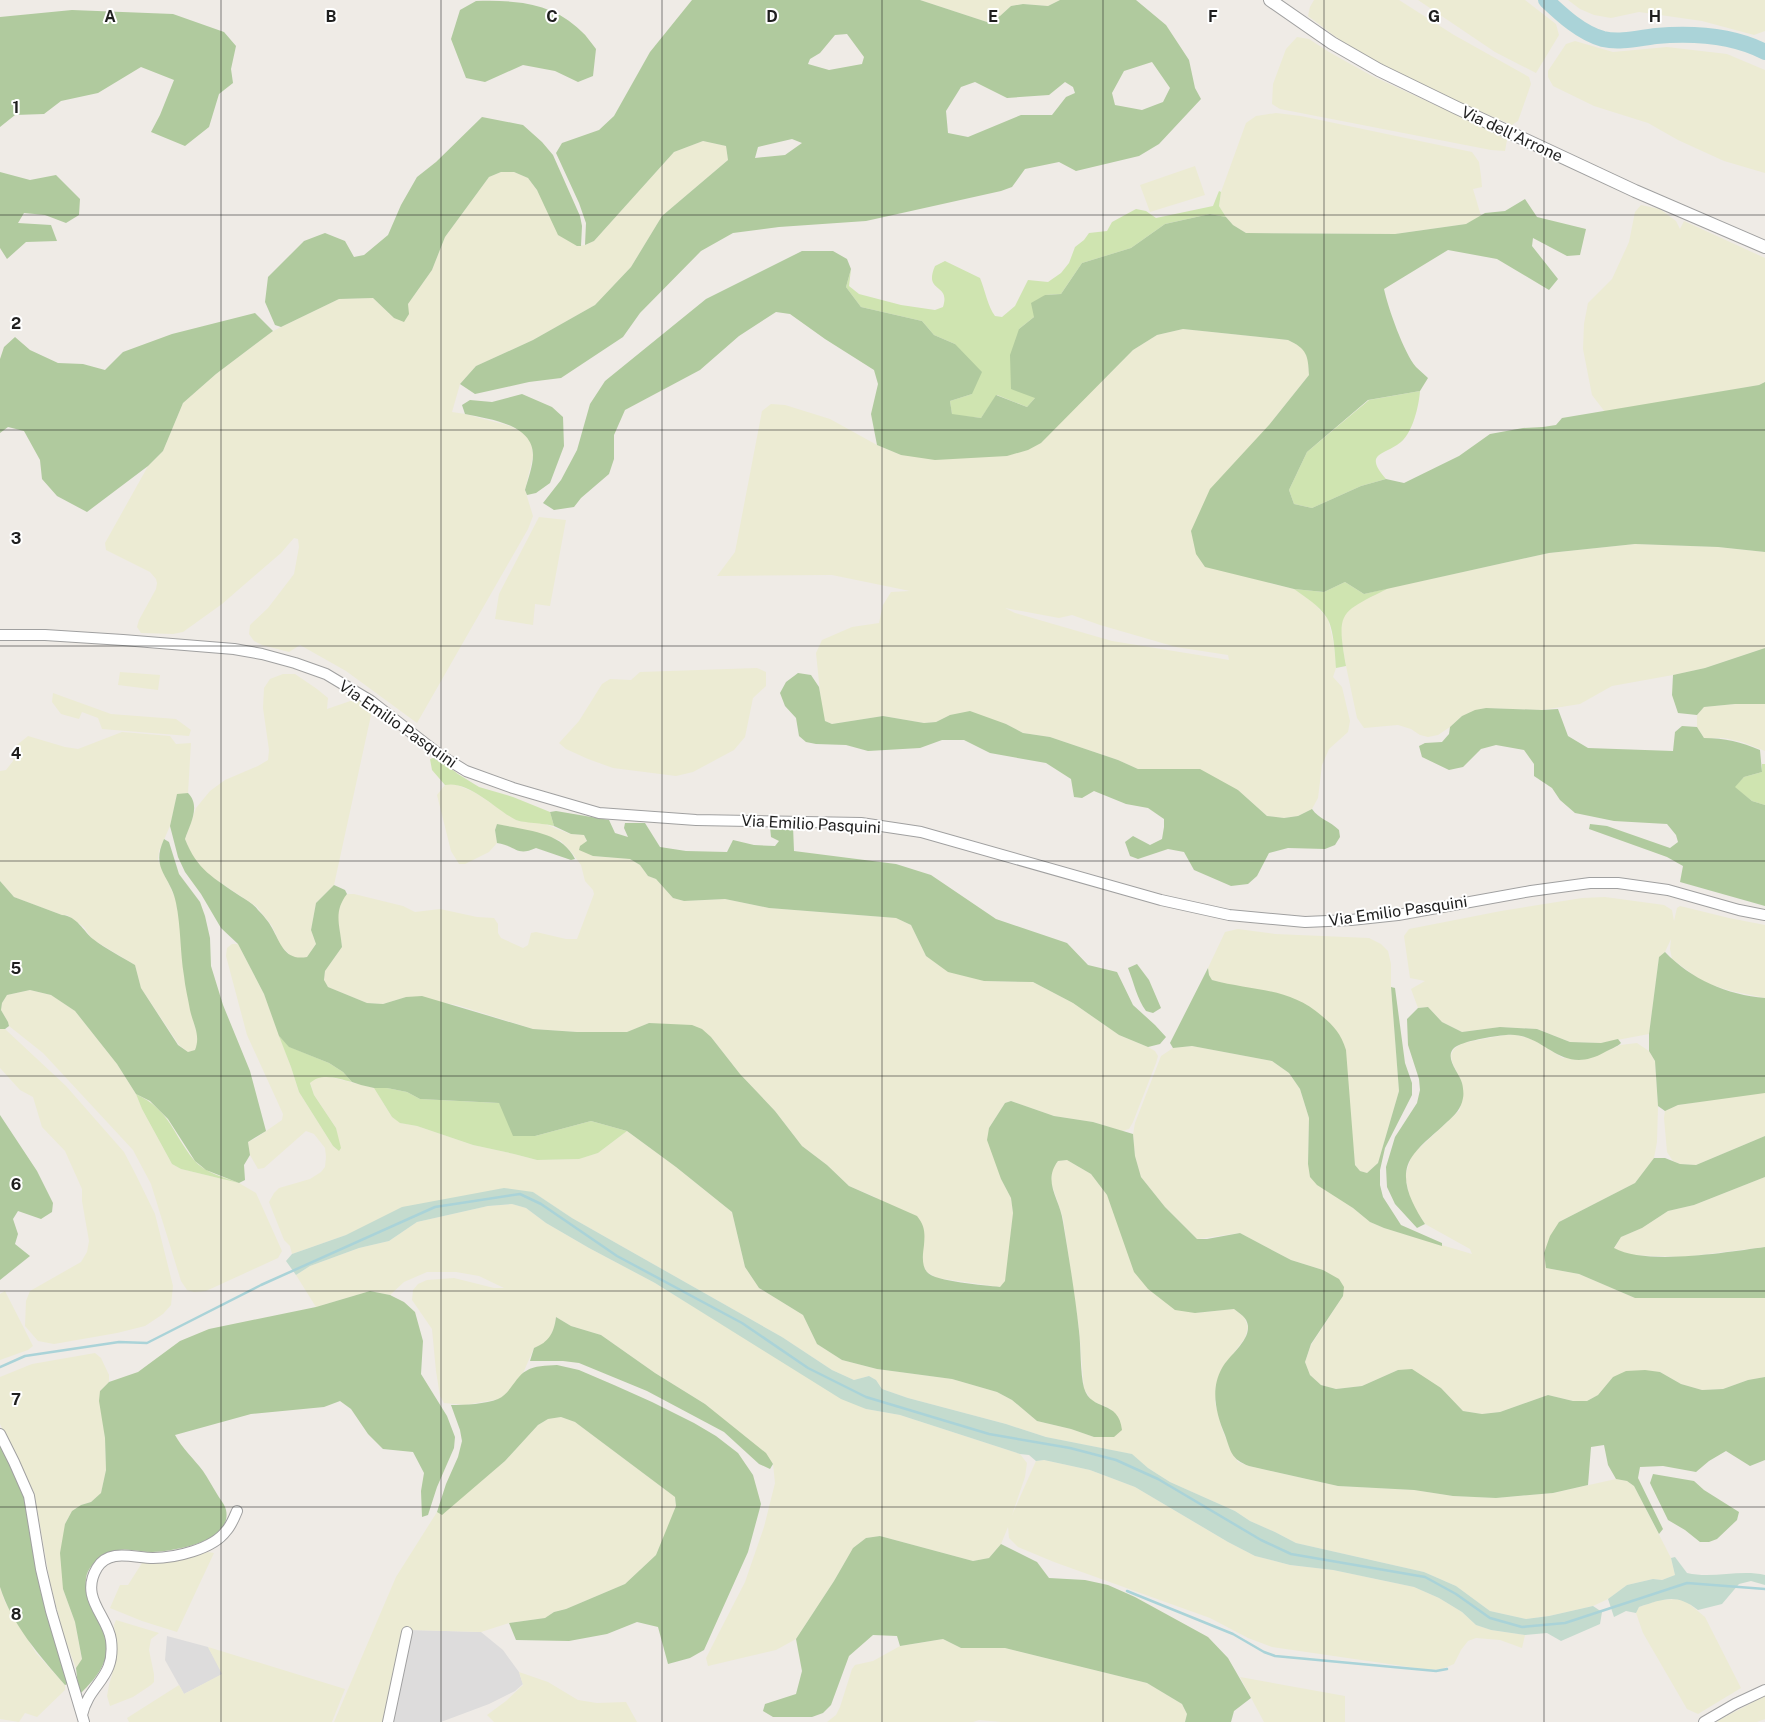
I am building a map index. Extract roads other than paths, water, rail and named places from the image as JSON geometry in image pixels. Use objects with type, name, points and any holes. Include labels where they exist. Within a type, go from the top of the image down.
[{"type":"street","name":"Via dell'Arrone","points":[[1270,0],[1332,44],[1379,70],[1626,187],[1765,247]]},
{"type":"street","name":"Via Emilio Pasquini","points":[[0,635],[38,635],[123,640],[234,649],[295,663],[326,674],[371,701],[440,755],[466,771],[513,788],[599,813],[696,820],[861,823],[921,832],[1161,900],[1229,915],[1305,922],[1359,920],[1398,915],[1531,891],[1590,883],[1618,882],[1668,890],[1739,910],[1765,915]]},
{"type":"street","points":[[0,1434],[29,1496],[41,1569],[51,1611],[83,1718]]},
{"type":"street","points":[[83,1718],[83,1707],[91,1692],[106,1673],[111,1657],[109,1631],[93,1598],[93,1580],[97,1568],[102,1562],[112,1556],[153,1558],[206,1547],[213,1544],[227,1531],[237,1511]]},
{"type":"street","points":[[388,1722],[407,1632]]},
{"type":"street","points":[[1704,1722],[1735,1704],[1765,1690]]},
{"type":"waterway","points":[[1546,0],[1580,28],[1603,39],[1623,40],[1684,35],[1712,36],[1739,42],[1765,52]]},
{"type":"waterway","points":[[0,1367],[25,1356],[119,1342],[147,1343],[261,1285],[435,1207],[520,1194],[541,1204],[617,1256],[742,1323],[808,1368],[866,1397],[989,1434],[1070,1448],[1116,1460],[1158,1479],[1261,1540],[1291,1554],[1425,1577],[1456,1594],[1490,1618],[1522,1627],[1565,1623],[1687,1583],[1765,1589]]},
{"type":"waterway","points":[[1127,1591],[1233,1634],[1264,1652],[1275,1656],[1436,1671],[1447,1669]]}]
